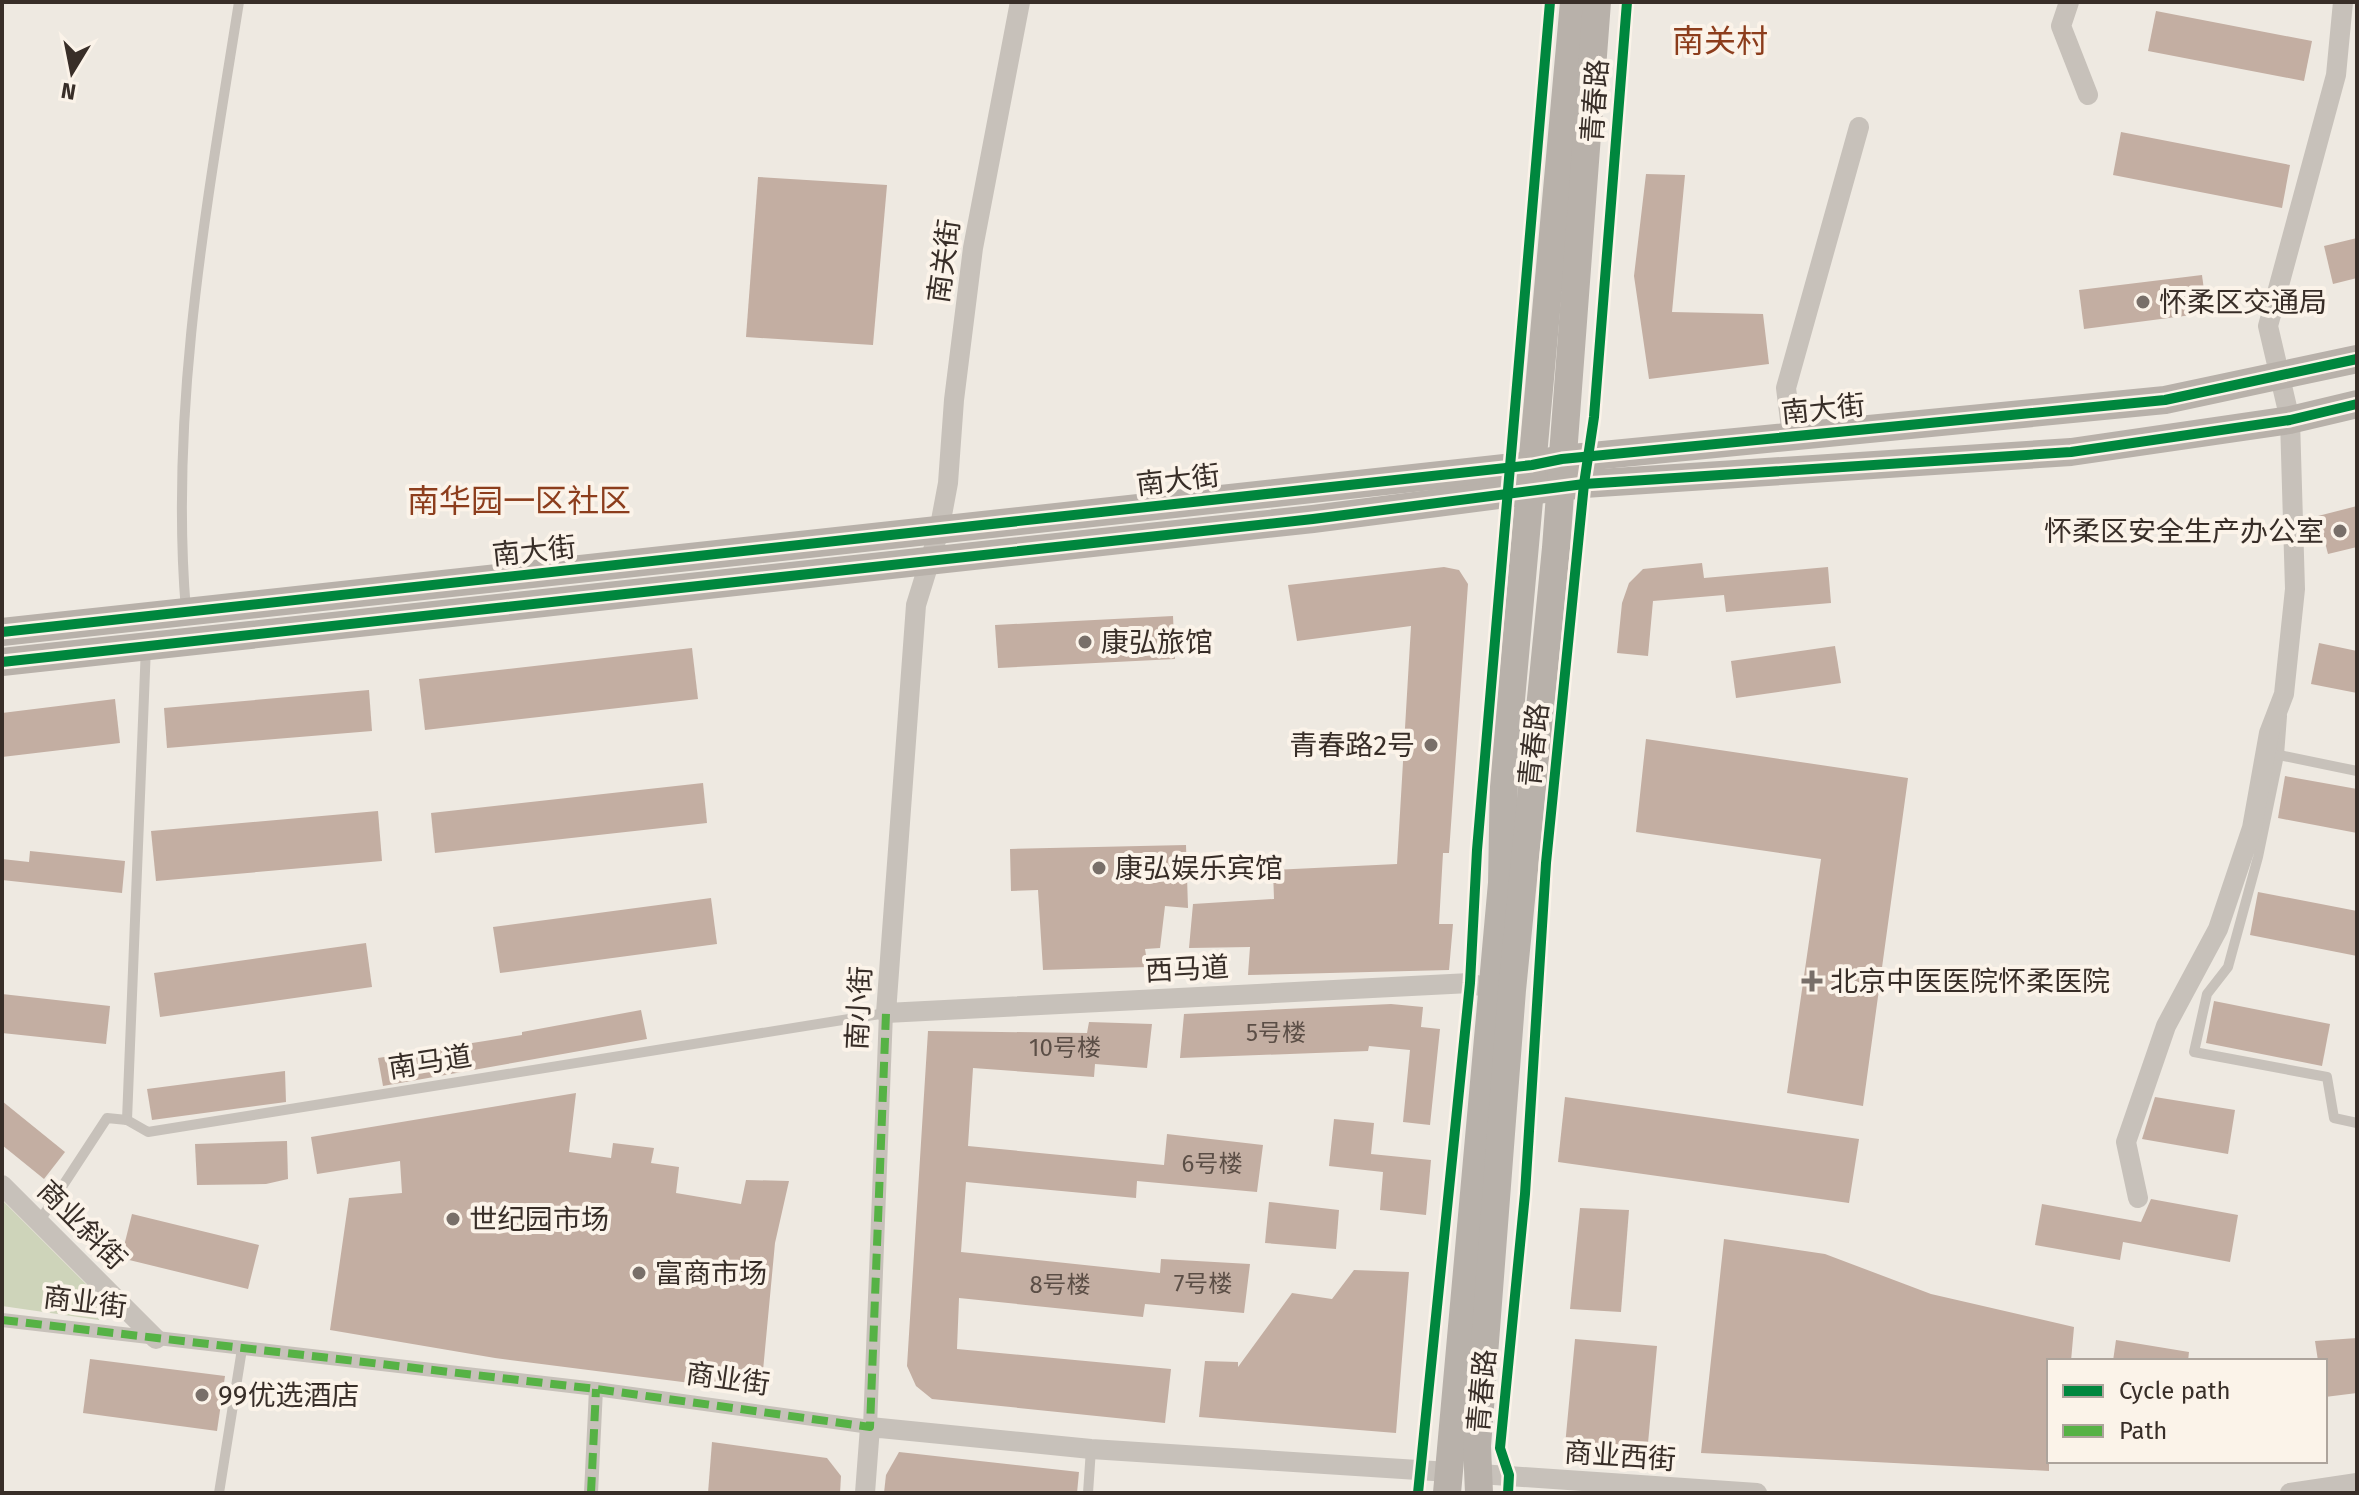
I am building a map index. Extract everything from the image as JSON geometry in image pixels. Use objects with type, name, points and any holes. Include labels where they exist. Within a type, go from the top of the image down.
[{"type":"main road","name":"青春路","points":[[1448,1482],[1474,1226],[1490,989],[1502,883],[1504,777],[1574,2]]},
{"type":"main road","name":"青春路","points":[[1479,1484],[1477,1446],[1501,1114],[1560,488],[1597,2]]},
{"type":"main road","name":"南大街","points":[[2,662],[928,562],[1531,479],[1562,459],[2165,400],[2357,359]]},
{"type":"main road","name":"南大街","points":[[2,632],[939,531],[1531,479],[1560,488],[2071,452],[2290,420],[2357,404]]},
{"type":"street","name":"南关街","points":[[939,531],[948,483],[954,400],[973,248],[1020,2]]},
{"type":"street","points":[[2069,2],[2061,26],[2088,95]]},
{"type":"street","points":[[2138,1198],[2126,1142],[2166,1026],[2218,929],[2252,828],[2269,733],[2284,694],[2295,589],[2290,420],[2268,326],[2336,75],[2343,2]]},
{"type":"street","points":[[1792,436],[1786,388],[1859,127]]},
{"type":"street","name":"南小街","points":[[865,1493],[886,1013],[916,605],[939,531]]},
{"type":"street","name":"西马道","points":[[886,1013],[1470,983],[1490,989]]},
{"type":"street","name":"商业斜街","points":[[2,1185],[156,1339]]},
{"type":"street","name":"商业街","points":[[2,1320],[596,1389],[870,1427],[1448,1482]]},
{"type":"street","points":[[591,1493],[596,1389]]},
{"type":"street","points":[[2290,1493],[2357,1483]]},
{"type":"street","name":"商业西街","points":[[1479,1484],[1757,1493]]},
{"type":"lane","points":[[186,613],[179,535],[182,439],[196,292],[239,2]]},
{"type":"lane","points":[[39,1222],[107,1118],[127,1120],[146,645]]},
{"type":"lane","points":[[2284,694],[2279,755],[2258,857],[2228,967],[2207,994],[2194,1052],[2327,1077],[2334,1118],[2357,1123]]},
{"type":"lane","points":[[2279,755],[2357,771]]},
{"type":"lane","name":"南马道","points":[[127,1120],[148,1132],[886,1013]]},
{"type":"lane","points":[[219,1493],[242,1349]]},
{"type":"lane","points":[[1088,1493],[1091,1449]]},
{"type":"green space","points":[[2,1200],[107,1305],[99,1320],[2,1306]]},
{"type":"building","points":[[2156,11],[2312,41],[2304,81],[2148,51]]},
{"type":"building","points":[[2121,132],[2290,165],[2282,208],[2113,175]]},
{"type":"building","points":[[1646,174],[1685,175],[1672,312],[1763,314],[1769,364],[1649,379],[1634,276]]},
{"type":"building","points":[[758,177],[887,185],[873,345],[746,337]]},
{"type":"building","points":[[2357,238],[2357,278],[2333,284],[2324,246]]},
{"type":"building","name":"怀柔区交通局","points":[[2202,275],[2207,313],[2084,329],[2079,290]]},
{"type":"building","name":"怀柔区安全生产办公室","points":[[2357,506],[2357,547],[2328,554],[2318,516]]},
{"type":"building","points":[[1702,563],[1704,578],[1828,567],[1831,603],[1726,612],[1724,595],[1653,601],[1648,656],[1617,653],[1622,603],[1629,583],[1643,569]]},
{"type":"building","points":[[1444,567],[1459,570],[1468,584],[1449,853],[1443,853],[1439,924],[1453,924],[1449,970],[1248,975],[1250,947],[1189,948],[1193,904],[1274,899],[1273,870],[1397,864],[1411,626],[1297,641],[1288,585]]},
{"type":"building","name":"康弘旅馆","points":[[1173,616],[1175,659],[998,668],[995,625]]},
{"type":"building","points":[[2319,643],[2357,651],[2357,693],[2311,684]]},
{"type":"building","points":[[1835,646],[1841,683],[1736,698],[1731,661]]},
{"type":"building","points":[[692,648],[698,699],[425,730],[419,679]]},
{"type":"building","points":[[369,690],[372,731],[167,748],[164,708]]},
{"type":"building","points":[[115,699],[120,743],[2,757],[2,713]]},
{"type":"building","points":[[1646,739],[1908,778],[1863,1106],[1787,1093],[1821,859],[1636,832]]},
{"type":"building","points":[[2285,776],[2357,789],[2357,833],[2278,818]]},
{"type":"building","points":[[703,783],[707,823],[435,853],[431,813]]},
{"type":"building","points":[[378,811],[382,861],[156,881],[151,831]]},
{"type":"building","points":[[1186,845],[1188,908],[1165,906],[1160,948],[1145,949],[1148,967],[1043,970],[1038,890],[1011,891],[1010,849]]},
{"type":"building","points":[[30,851],[125,861],[122,893],[2,880],[2,859],[29,862]]},
{"type":"building","points":[[2258,892],[2357,911],[2357,956],[2250,935]]},
{"type":"building","points":[[711,898],[717,944],[500,973],[493,927]]},
{"type":"building","points":[[366,943],[372,987],[160,1017],[154,973]]},
{"type":"building","points":[[2,994],[110,1006],[106,1044],[2,1033]]},
{"type":"building","points":[[2214,1001],[2330,1024],[2322,1066],[2206,1043]]},
{"type":"building","points":[[1391,1004],[1423,1007],[1421,1027],[1440,1029],[1430,1125],[1403,1122],[1410,1050],[1369,1046],[1368,1051],[1180,1058],[1184,1014]]},
{"type":"building","points":[[641,1010],[647,1039],[383,1086],[378,1058],[522,1035],[522,1032]]},
{"type":"building","points":[[1089,1022],[1152,1024],[1147,1068],[1095,1064],[1094,1077],[973,1068],[968,1146],[1164,1165],[1167,1134],[1263,1145],[1257,1192],[1137,1181],[1136,1198],[966,1182],[961,1252],[1160,1273],[1161,1259],[1250,1264],[1244,1313],[1145,1304],[1143,1317],[959,1298],[957,1349],[1171,1369],[1165,1423],[932,1399],[916,1386],[907,1366],[928,1031],[1087,1033]]},
{"type":"building","points":[[285,1071],[286,1102],[152,1120],[147,1089]]},
{"type":"building","points":[[576,1093],[569,1152],[611,1158],[613,1143],[654,1148],[651,1163],[679,1167],[676,1193],[741,1204],[746,1180],[789,1181],[775,1243],[761,1392],[495,1358],[330,1330],[349,1198],[402,1193],[400,1161],[317,1174],[311,1137]]},
{"type":"building","points":[[1565,1097],[1859,1139],[1849,1203],[1558,1162]]},
{"type":"building","points":[[2155,1097],[2235,1110],[2228,1154],[2142,1139]]},
{"type":"building","points":[[2,1101],[65,1152],[44,1179],[2,1145]]},
{"type":"building","points":[[1334,1119],[1374,1123],[1371,1154],[1431,1160],[1426,1215],[1380,1210],[1383,1172],[1329,1166]]},
{"type":"building","points":[[287,1141],[288,1179],[266,1184],[197,1185],[195,1144]]},
{"type":"building","points":[[2151,1199],[2238,1215],[2230,1262],[2123,1242],[2120,1260],[2035,1245],[2042,1204],[2141,1222]]},
{"type":"building","points":[[1269,1202],[1339,1210],[1336,1249],[1265,1243]]},
{"type":"building","points":[[1580,1208],[1629,1210],[1621,1312],[1570,1309]]},
{"type":"building","points":[[132,1214],[259,1245],[248,1289],[121,1258]]},
{"type":"building","points":[[1724,1239],[1825,1254],[1931,1294],[2074,1327],[2071,1359],[2047,1359],[2049,1471],[1701,1453]]},
{"type":"building","points":[[1354,1270],[1409,1272],[1396,1433],[1199,1417],[1205,1361],[1238,1362],[1238,1367],[1292,1293],[1332,1299]]},
{"type":"building","points":[[2357,1338],[2357,1393],[2327,1397],[2327,1359],[2318,1359],[2315,1341]]},
{"type":"building","points":[[1575,1339],[1657,1346],[1647,1454],[1565,1446]]},
{"type":"building","points":[[2116,1340],[2189,1352],[2188,1359],[2113,1359]]},
{"type":"building","points":[[90,1359],[225,1376],[217,1431],[83,1413]]},
{"type":"building","points":[[712,1442],[827,1458],[841,1476],[840,1493],[708,1493]]},
{"type":"building","points":[[899,1452],[1079,1472],[1077,1493],[884,1493],[886,1475]]},
{"type":"marked path","points":[[2,1320],[596,1389],[870,1427],[886,1013]]},
{"type":"marked path","points":[[591,1493],[596,1389]]},
{"type":"cycle path","points":[[1418,1493],[1470,983],[1477,850],[1550,2]]},
{"type":"cycle path","points":[[1508,1493],[1509,1475],[1500,1448],[1525,1194],[1546,863],[1584,484],[1594,417],[1627,2]]},
{"type":"cycle path","points":[[2,632],[1532,465],[1562,459],[2165,400],[2357,359]]},
{"type":"cycle path","points":[[2,662],[1313,519],[1584,484],[2071,452],[2290,420],[2357,404]]},
{"type":"place","name":"怀柔区交通局","points":[[2143,302]]},
{"type":"place","name":"怀柔区安全生产办公室","points":[[2340,531]]},
{"type":"place","name":"康弘旅馆","points":[[1085,642]]},
{"type":"place","name":"青春路2号","points":[[1431,745]]},
{"type":"place","name":"康弘娱乐宾馆","points":[[1099,868]]},
{"type":"place","name":"北京中医医院怀柔医院","points":[[1812,981]]},
{"type":"place","name":"世纪园市场","points":[[453,1219]]},
{"type":"place","name":"富商市场","points":[[639,1273]]},
{"type":"place","name":"99优选酒店","points":[[202,1395]]},
{"type":"district","name":"南关村","points":[[1720,41]]},
{"type":"district","name":"南华园一区社区","points":[[519,501]]}]
